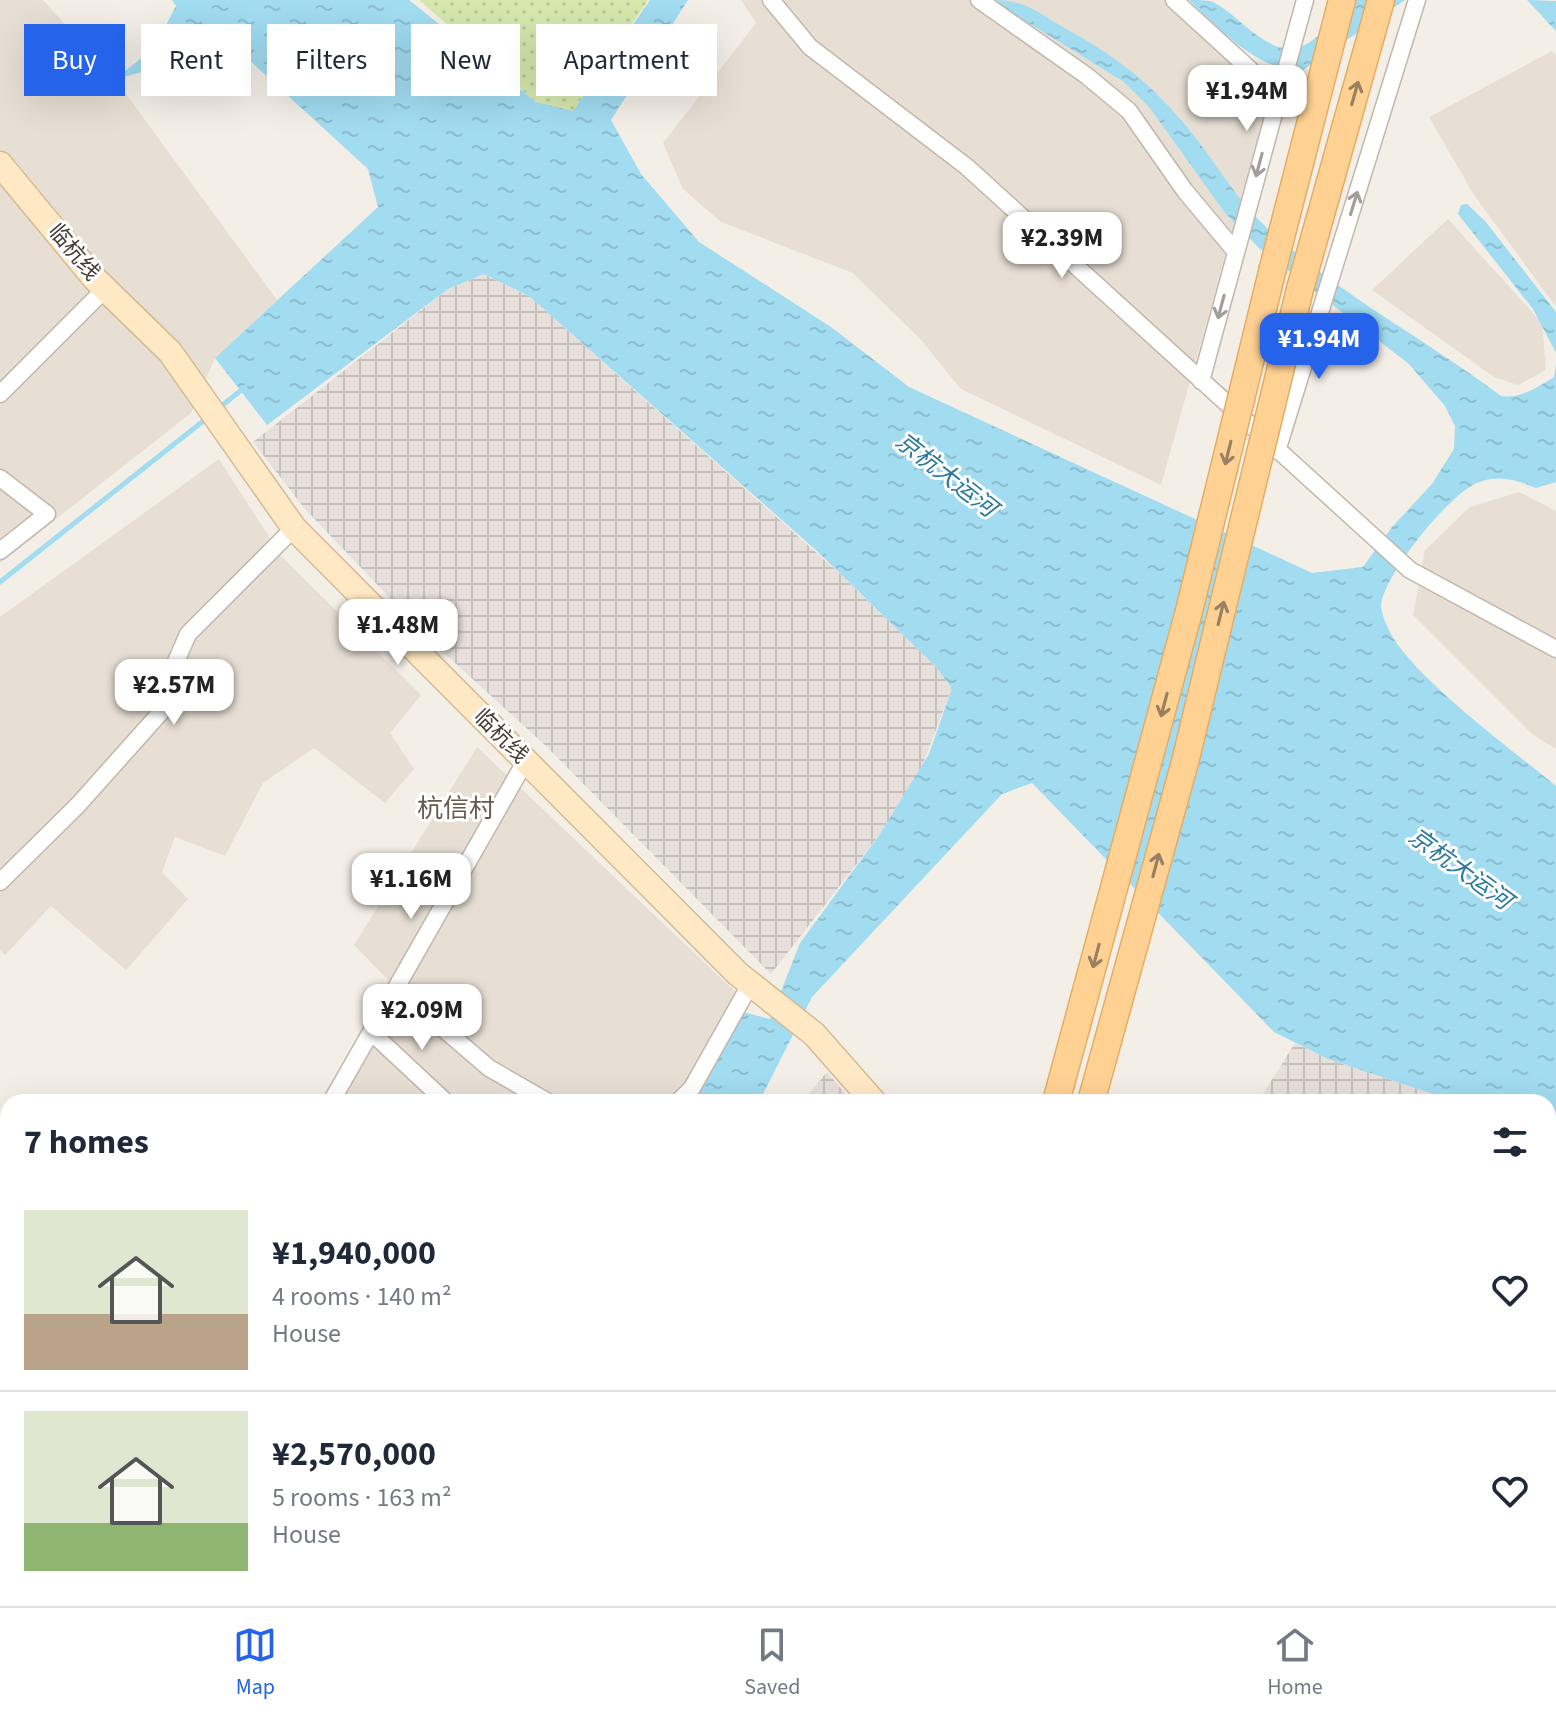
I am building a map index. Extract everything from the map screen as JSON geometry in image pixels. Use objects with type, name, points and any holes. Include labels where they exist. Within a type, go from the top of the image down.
[{"type":"main road","points":[[1058,1094],[1189,611],[1342,0]]},
{"type":"main road","points":[[1093,1094],[1185,762],[1303,275],[1381,0]]},
{"type":"street","points":[[771,0],[810,47],[967,167],[1410,570],[1556,649]]},
{"type":"street","points":[[979,0],[1087,76],[1129,111],[1185,191],[1236,252]]},
{"type":"street","points":[[1174,0],[1278,95]]},
{"type":"street","points":[[1201,381],[1305,0]]},
{"type":"street","points":[[1277,451],[1415,4]]},
{"type":"street","name":"临杭线","points":[[3,174],[105,289],[170,352],[294,528],[751,983],[814,1034],[867,1094]]},
{"type":"street","points":[[0,394],[105,289]]},
{"type":"street","points":[[0,478],[47,514],[0,551]]},
{"type":"street","points":[[0,882],[78,805],[161,712],[167,682],[188,634],[294,528]]},
{"type":"street","points":[[336,1094],[526,760]]},
{"type":"street","points":[[686,1094],[751,983]]},
{"type":"street","points":[[396,988],[489,1068],[534,1094]]},
{"type":"street","points":[[371,1032],[437,1094]]},
{"type":"shaded area","points":[[0,0],[43,0],[65,24],[24,24],[24,96],[125,96],[125,93],[277,300],[215,358],[191,413],[0,563]]},
{"type":"shaded area","points":[[741,0],[1171,0],[1269,99],[1161,485],[961,389],[921,340],[853,273],[721,222],[683,189],[663,143],[699,96],[717,96],[717,73],[756,23]]},
{"type":"shaded area","points":[[1552,51],[1556,55],[1556,307],[1474,195],[1429,117]]},
{"type":"shaded area","points":[[1448,219],[1542,323],[1546,370],[1518,385],[1494,377],[1372,290]]},
{"type":"shaded area","points":[[484,274],[529,296],[838,572],[936,667],[952,688],[922,766],[880,834],[771,974],[547,747],[430,640],[305,509],[253,442],[448,289]]},
{"type":"shaded area","points":[[219,459],[282,557],[421,695],[390,733],[414,769],[385,803],[314,748],[263,783],[225,856],[175,837],[162,872],[188,899],[126,970],[51,906],[5,955],[0,950],[0,617]]},
{"type":"shaded area","points":[[1519,492],[1556,511],[1556,749],[1533,735],[1413,615],[1425,550],[1470,507]]},
{"type":"shaded area","points":[[477,747],[743,999],[687,1094],[336,1094],[396,988],[354,945]]},
{"type":"shaded area","points":[[1295,1043],[1328,1059],[1433,1094],[1263,1094]]},
{"type":"shaded area","points":[[827,1072],[845,1094],[809,1094]]},
{"type":"green space","points":[[419,0],[648,0],[632,24],[536,24],[536,96],[583,96],[573,111],[536,102],[520,88],[520,24],[447,24]]},
{"type":"water","name":"京杭大运河","points":[[172,0],[409,0],[439,24],[411,24],[411,96],[520,96],[520,89],[536,102],[573,111],[583,96],[626,96],[611,120],[641,174],[699,242],[831,327],[909,387],[1312,573],[1363,567],[1392,527],[1432,484],[1454,449],[1455,426],[1445,406],[1409,364],[1259,248],[1225,213],[1150,108],[1124,82],[992,0],[1013,2],[1029,8],[1127,68],[1168,105],[1253,214],[1292,250],[1501,396],[1522,394],[1542,385],[1554,377],[1556,364],[1556,482],[1536,488],[1514,481],[1492,479],[1465,490],[1435,519],[1405,556],[1393,575],[1381,605],[1388,628],[1399,647],[1417,667],[1464,711],[1556,786],[1556,1094],[1433,1094],[1328,1059],[1274,1032],[1032,783],[1002,794],[812,997],[763,1094],[688,1094],[743,1012],[770,1019],[800,943],[880,834],[929,754],[952,688],[936,667],[818,552],[529,296],[484,274],[448,289],[267,425],[215,358],[378,207],[368,169],[288,96],[395,96],[395,24],[267,24],[267,76],[251,62],[251,24],[167,24],[176,6]]},
{"type":"water","points":[[650,0],[688,0],[673,24],[633,24]]},
{"type":"water","points":[[1189,0],[1213,2],[1271,44],[1296,48],[1328,28],[1357,0],[1405,0],[1303,70],[1287,69],[1256,57]]},
{"type":"water","points":[[1527,0],[1556,1],[1556,31]]},
{"type":"water","points":[[141,58],[141,72],[125,76],[125,71]]},
{"type":"water","points":[[1467,204],[1485,221],[1556,312],[1556,353],[1533,309],[1458,214],[1461,205]]},
{"type":"waterway","points":[[224,404],[245,387]]},
{"type":"waterway","points":[[0,582],[202,422]]},
{"type":"district","name":"杭信村","points":[[456,808]]}]
